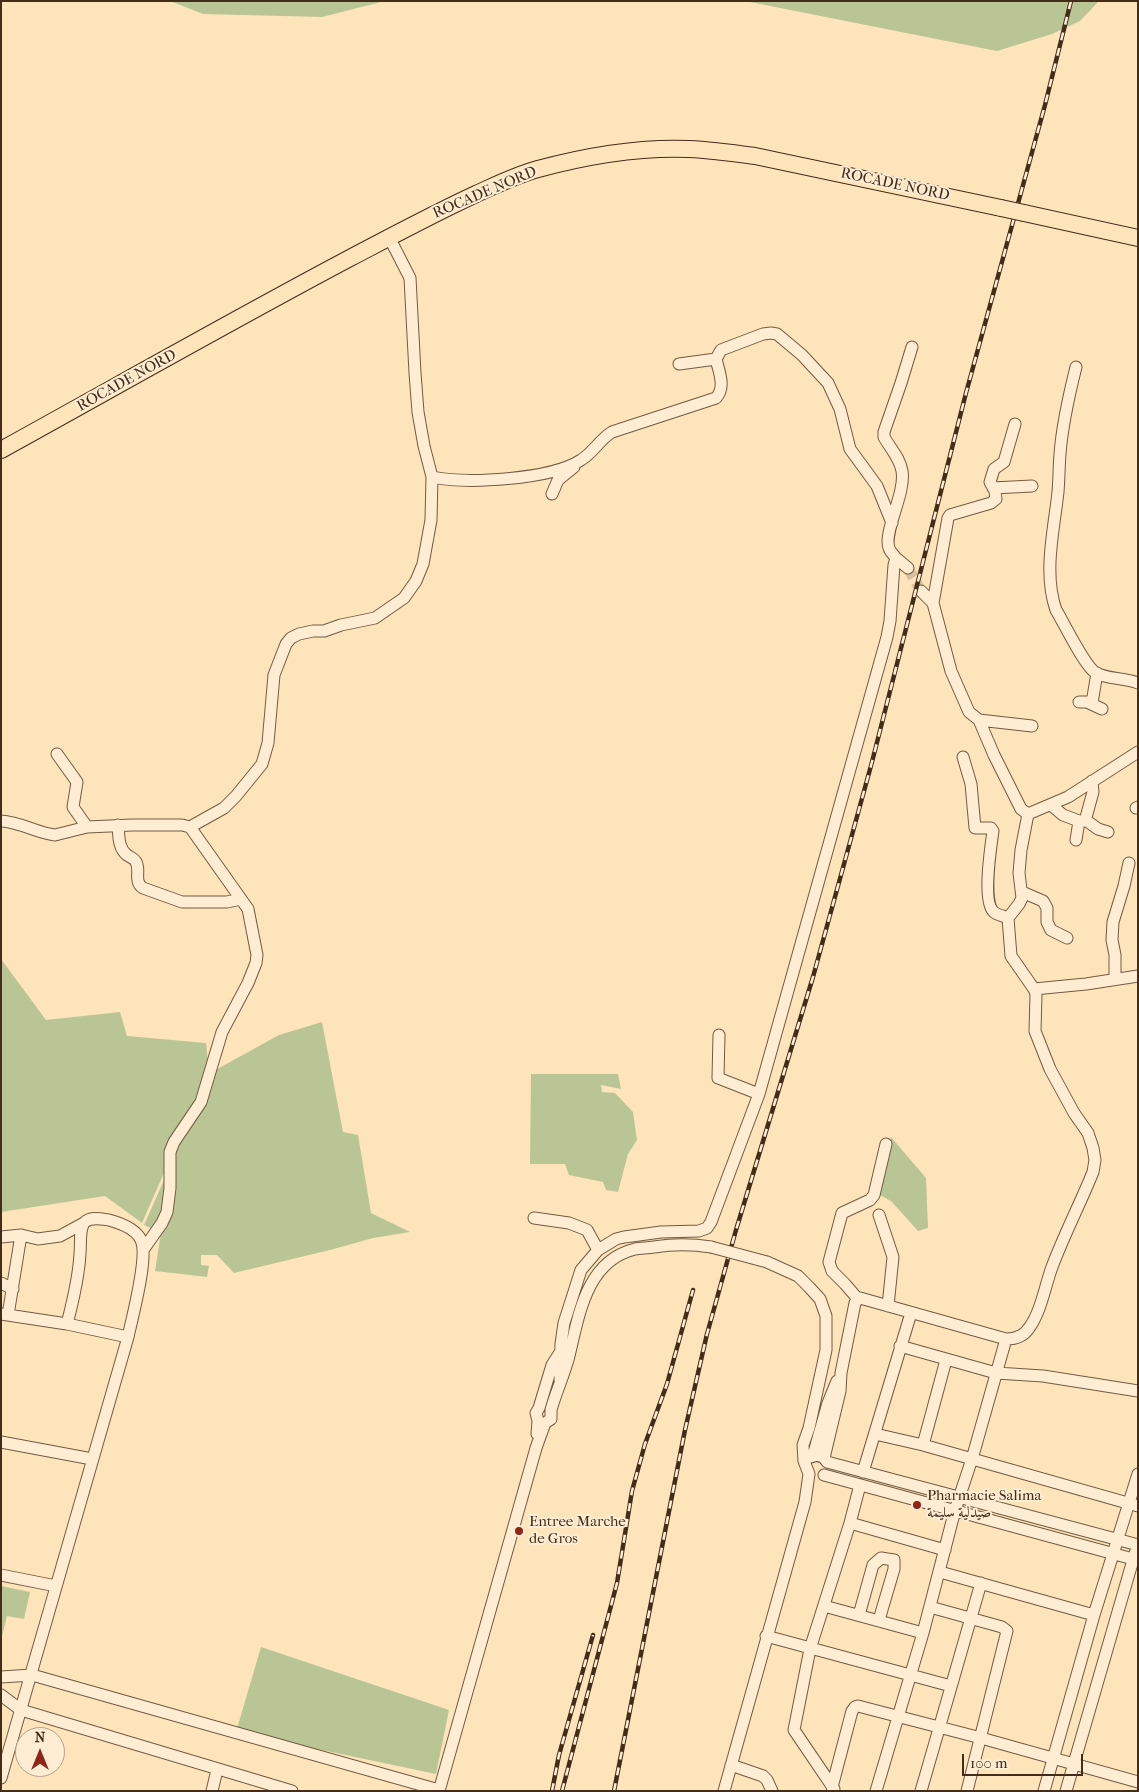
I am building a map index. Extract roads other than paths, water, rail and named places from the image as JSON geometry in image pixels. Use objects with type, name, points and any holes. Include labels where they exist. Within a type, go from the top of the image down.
[{"type":"highway","name":"ROCADE NORD","points":[[1,450],[302,284],[451,206],[517,176],[604,155],[665,149],[714,151],[755,156],[1138,238]]},
{"type":"street","points":[[190,827],[224,808],[262,764],[268,743],[274,675],[286,644],[291,638],[299,634],[324,631],[341,625],[375,618],[404,598],[423,564],[431,520],[432,477],[418,412],[410,278],[389,238]]},
{"type":"street","points":[[432,477],[446,480],[479,481],[534,475],[566,468],[583,459],[601,443],[605,436],[612,432],[716,398],[719,396],[721,389],[716,359],[721,350],[763,334],[771,333],[777,334],[802,355],[828,383],[840,410],[850,449],[877,486],[892,523]]},
{"type":"street","points":[[908,568],[896,558],[888,546],[892,523],[902,488],[902,470],[899,461],[884,437],[884,432],[912,347]]},
{"type":"street","points":[[679,364],[716,359]]},
{"type":"street","points":[[1076,368],[1060,453],[1050,585],[1056,610],[1091,670],[1138,683]]},
{"type":"street","points":[[1015,424],[1004,462],[994,469],[990,482],[994,488],[996,499],[991,503],[950,515],[948,518],[933,603],[950,671],[969,712],[979,720],[988,743],[1021,809],[1028,814]]},
{"type":"street","points":[[552,494],[558,480],[577,462]]},
{"type":"street","points":[[994,488],[1032,486]]},
{"type":"street","points":[[560,1380],[564,1324],[581,1270],[598,1250],[616,1239],[624,1237],[661,1232],[698,1231],[707,1228],[711,1222],[759,1094],[887,638],[896,558]]},
{"type":"street","points":[[921,591],[933,603]]},
{"type":"street","points":[[1092,703],[1097,673]]},
{"type":"street","points":[[1079,702],[1092,703],[1102,709]]},
{"type":"street","points":[[979,720],[1032,726]]},
{"type":"street","points":[[1028,814],[1051,805],[1092,782],[1138,752]]},
{"type":"street","points":[[57,754],[76,782],[73,807],[87,827]]},
{"type":"street","points":[[963,758],[971,784],[975,828],[993,829],[987,896],[990,907],[994,912],[1008,918]]},
{"type":"street","points":[[1076,840],[1093,792],[1092,782]]},
{"type":"street","points":[[1051,805],[1059,814],[1092,824],[1098,829],[1108,832]]},
{"type":"street","points":[[886,1144],[874,1195],[870,1200],[842,1213],[828,1262],[832,1272],[858,1299],[1006,1339],[1023,1334],[1031,1325],[1061,1243],[1093,1172],[1095,1160],[1088,1133],[1074,1113],[1050,1069],[1036,1032],[1037,1011],[1034,989],[1011,956],[1008,918],[1019,904],[1022,892],[1019,873],[1028,814]]},
{"type":"street","points":[[1,821],[19,823],[55,836],[87,827],[118,825],[182,825],[190,827],[248,909],[257,955],[256,963],[248,983],[222,1032],[201,1102],[174,1142],[170,1152],[170,1188],[167,1212],[143,1250]]},
{"type":"street","points":[[118,825],[122,850],[135,860],[138,882],[143,888],[182,902],[227,902],[241,899]]},
{"type":"street","points":[[1116,979],[1112,940],[1113,922],[1130,863]]},
{"type":"street","points":[[1022,892],[1043,901],[1047,908],[1047,922],[1051,930],[1067,938]]},
{"type":"street","points":[[1034,989],[1138,976]]},
{"type":"street","points":[[719,1035],[718,1078],[759,1094]]},
{"type":"street","points":[[879,1215],[893,1257],[888,1306]]},
{"type":"street","points":[[1,1237],[21,1235],[38,1239],[60,1236],[90,1219],[99,1218],[132,1229],[141,1239],[143,1250],[142,1266],[128,1337],[1,1778]]},
{"type":"street","points":[[534,1218],[568,1223],[586,1230],[598,1250]]},
{"type":"street","points":[[67,1324],[79,1272],[84,1223]]},
{"type":"street","points":[[21,1235],[13,1289],[5,1315],[67,1324],[128,1337]]},
{"type":"street","points":[[542,1422],[552,1418],[551,1410],[584,1299],[591,1283],[600,1271],[613,1258],[634,1250],[692,1244],[711,1248],[767,1262],[798,1276],[820,1299],[826,1316],[826,1350],[803,1453],[817,1466],[860,1485],[1114,1554],[1135,1558]]},
{"type":"street","points":[[1,1283],[13,1289]]},
{"type":"street","points":[[724,1791],[766,1636],[817,1466],[828,1403],[841,1372],[855,1303],[858,1299]]},
{"type":"street","points":[[863,1472],[911,1313]]},
{"type":"street","points":[[542,1422],[536,1416],[552,1365],[573,1336]]},
{"type":"street","points":[[876,1791],[923,1633],[955,1510],[972,1459],[1006,1339]]},
{"type":"street","points":[[900,1346],[996,1373],[1043,1376],[1138,1391]]},
{"type":"street","points":[[923,1445],[946,1360]]},
{"type":"street","points":[[539,1408],[547,1407],[551,1410]]},
{"type":"street","points":[[1,1677],[32,1675],[439,1790],[542,1422]]},
{"type":"street","points":[[875,1434],[923,1445],[1133,1505]]},
{"type":"street","points":[[1,1442],[92,1459]]},
{"type":"street","points":[[817,1466],[863,1472],[1138,1545],[1066,1791]]},
{"type":"street","points":[[1044,1791],[1094,1615],[1118,1539],[1133,1505],[1138,1474]]},
{"type":"street","points":[[833,1789],[794,1730],[810,1649],[850,1523],[860,1485]]},
{"type":"street","points":[[850,1523],[946,1550]]},
{"type":"street","points":[[859,1614],[873,1565],[881,1558],[894,1560],[894,1569],[879,1620]]},
{"type":"street","points":[[940,1572],[1094,1615]]},
{"type":"street","points":[[1,1574],[56,1586]]},
{"type":"street","points":[[921,1791],[982,1583]]},
{"type":"street","points":[[824,1606],[923,1633]]},
{"type":"street","points":[[930,1607],[1002,1627],[1007,1631],[967,1791]]},
{"type":"street","points":[[766,1636],[951,1686]]},
{"type":"street","points":[[1,1695],[21,1710],[292,1791]]},
{"type":"street","points":[[833,1789],[854,1709],[858,1706],[1138,1782]]},
{"type":"street","points":[[731,1765],[763,1776],[772,1791]]},
{"type":"street","points":[[212,1791],[217,1770]]},
{"type":"tunnel","points":[[908,568],[921,591]]},
{"type":"railway","points":[[614,1791],[685,1430],[707,1334],[736,1230],[813,977],[872,762],[966,393],[1045,105],[1071,1]]},
{"type":"railway","points":[[562,1791],[617,1583],[632,1491],[645,1444],[667,1384],[693,1290]]},
{"type":"railway","points":[[552,1791],[559,1755],[593,1635]]},
{"type":"place","name":"Pharmacie Salima صيدلية سليمة","points":[[917,1505]]},
{"type":"place","name":"Entree Marche de Gros","points":[[519,1531]]}]
